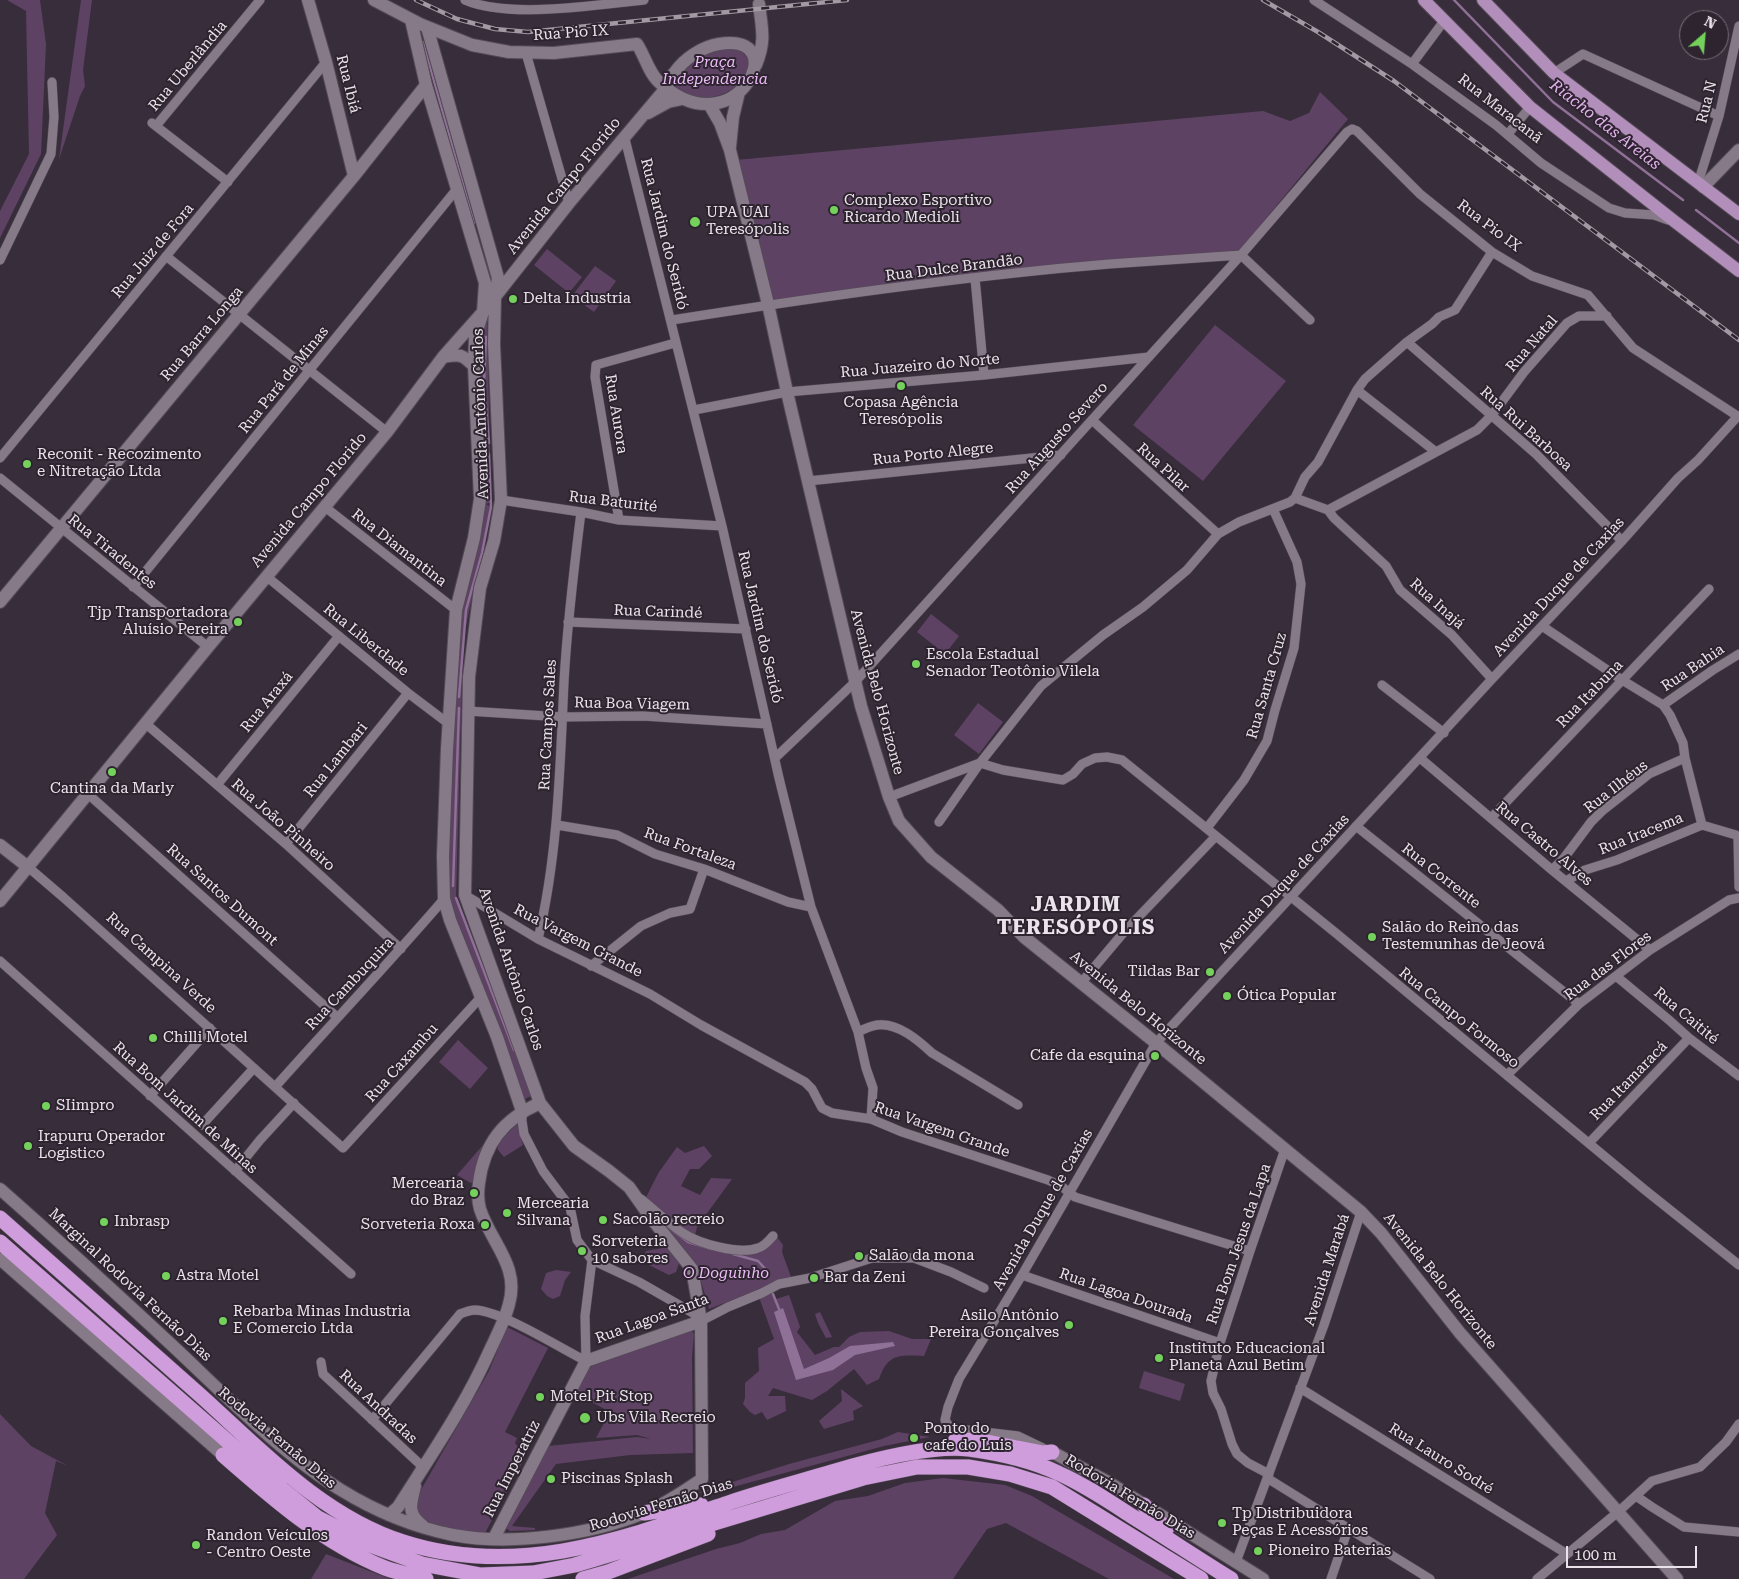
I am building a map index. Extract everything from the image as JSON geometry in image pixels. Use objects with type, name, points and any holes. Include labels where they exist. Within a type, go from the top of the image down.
[{"type":"highway","name":"Rodovia Fernão Dias","points":[[0,1218],[293,1478],[349,1518],[400,1541],[431,1550],[484,1557],[531,1556],[579,1548],[625,1537],[735,1500],[856,1465],[922,1451],[966,1449],[1014,1458],[1055,1472],[1095,1493],[1225,1575]]},
{"type":"highway","points":[[0,1242],[282,1489],[318,1518],[370,1545],[422,1564],[481,1575],[533,1573],[575,1565],[863,1478],[918,1466],[968,1467],[1010,1474],[1052,1487],[1199,1578]]},
{"type":"highway","points":[[922,1451],[958,1440],[976,1440],[1043,1453],[1052,1452]]},
{"type":"highway","points":[[223,1455],[293,1515],[356,1554],[387,1568],[426,1579]]},
{"type":"highway","points":[[644,1513],[735,1500]]},
{"type":"highway","points":[[583,1579],[608,1572],[755,1516],[778,1503]]},
{"type":"highway","points":[[1144,1505],[1151,1516],[1211,1560],[1225,1575]]},
{"type":"main road","points":[[1424,0],[1530,107],[1739,271]]},
{"type":"main road","points":[[1483,0],[1554,72],[1739,214]]},
{"type":"street","name":"Rua Uberlândia","points":[[228,182],[154,124],[260,0]]},
{"type":"street","name":"Rua Ibiá","points":[[308,0],[326,62],[354,176]]},
{"type":"street","name":"Rua Pio IX","points":[[374,0],[427,27],[472,45],[526,53],[554,53],[637,44],[658,82],[666,88]]},
{"type":"street","points":[[465,0],[500,9],[644,0]]},
{"type":"street","name":"Rua Maracanã","points":[[1314,0],[1412,64],[1508,134],[1542,163],[1609,208],[1625,213],[1654,215],[1674,221]]},
{"type":"street","points":[[759,1],[762,24],[763,46],[750,80],[739,92],[726,100],[709,104],[695,103],[682,99],[666,88],[674,72],[696,53],[714,45],[739,43],[753,35],[762,24]]},
{"type":"street","name":"Avenida Antônio Carlos","points":[[412,20],[426,85],[485,283],[483,312],[475,336],[474,366],[480,499],[474,538],[456,610],[443,856],[444,899],[450,920],[481,997],[522,1111]]},
{"type":"street","points":[[1412,64],[1444,21]]},
{"type":"street","name":"Rua N","points":[[1700,185],[1702,168],[1719,116],[1739,26]]},
{"type":"street","name":"Avenida Antônio Carlos","points":[[427,27],[498,278],[495,297],[494,344],[501,500],[494,541],[478,596],[469,676],[465,895],[540,1103],[574,1146],[609,1171],[634,1193],[651,1218],[692,1269],[701,1321],[702,1480]]},
{"type":"street","points":[[739,43],[749,48],[755,57],[755,66]]},
{"type":"street","points":[[526,53],[569,203]]},
{"type":"street","points":[[1554,72],[1583,54],[1719,116]]},
{"type":"street","name":"Rua Juiz de Fora","points":[[0,458],[326,62]]},
{"type":"street","points":[[0,260],[51,154],[54,117],[52,82]]},
{"type":"street","name":"Rua Barra Longa","points":[[0,602],[354,176],[426,85]]},
{"type":"street","name":"Avenida Campo Florido","points":[[0,901],[266,576],[387,432],[443,357],[483,312],[569,203],[625,139],[666,88]]},
{"type":"street","points":[[730,150],[733,117],[739,92]]},
{"type":"street","points":[[640,118],[668,102],[682,99]]},
{"type":"street","points":[[709,104],[720,123],[730,150]]},
{"type":"street","points":[[1508,134],[1530,107]]},
{"type":"street","name":"Rua Pio IX","points":[[1352,129],[1420,194],[1492,252],[1532,276],[1588,295],[1633,348],[1739,416]]},
{"type":"street","name":"Rua Augusto Severo","points":[[775,758],[855,682],[1241,255],[1347,132],[1352,129]]},
{"type":"street","name":"Rua Jardim do Seridó","points":[[625,139],[694,410],[811,907],[858,1032],[866,1068],[874,1088],[870,1119]]},
{"type":"street","name":"Avenida Belo Horizonte","points":[[730,150],[768,304],[855,682],[889,797],[899,821],[931,857],[998,910],[1024,937],[1156,1042],[1361,1212],[1381,1233],[1460,1333],[1678,1579]]},
{"type":"street","points":[[1700,185],[1714,175],[1739,150]]},
{"type":"street","points":[[1702,168],[1714,175]]},
{"type":"street","name":"Rua Pará de Minas","points":[[133,587],[456,190]]},
{"type":"street","points":[[938,822],[980,762],[1041,686],[1103,635],[1143,607],[1187,570],[1218,534],[1239,522],[1273,510],[1295,498],[1305,477],[1318,462],[1357,390],[1374,370],[1407,342],[1439,317],[1455,310],[1492,252]]},
{"type":"street","points":[[1241,255],[1310,320]]},
{"type":"street","name":"Rua Dulce Brandão","points":[[672,320],[768,304],[975,278],[1108,264],[1241,255]]},
{"type":"street","points":[[166,256],[387,432]]},
{"type":"street","points":[[975,278],[984,375]]},
{"type":"street","name":"Rua Natal","points":[[1328,510],[1477,430],[1492,415],[1524,372],[1567,323],[1580,316],[1606,316]]},
{"type":"street","name":"Rua Rui Barbosa","points":[[1407,342],[1536,454],[1622,541]]},
{"type":"street","name":"Rua Aurora","points":[[620,520],[595,377],[596,365],[676,343]]},
{"type":"street","points":[[443,357],[456,354],[463,356],[474,366]]},
{"type":"street","name":"Rua Juazeiro do Norte","points":[[694,410],[787,392],[984,375],[1149,357]]},
{"type":"street","points":[[1357,390],[1436,452]]},
{"type":"street","name":"Avenida Duque de Caxias","points":[[955,1429],[950,1428],[945,1420],[959,1378],[1022,1275],[1068,1192],[1156,1042],[1622,541],[1678,478],[1698,460],[1739,416]]},
{"type":"street","name":"Rua Pilar","points":[[1092,420],[1218,534]]},
{"type":"street","name":"Rua Porto Alegre","points":[[808,481],[1061,454]]},
{"type":"street","name":"Rua Tiradentes","points":[[0,478],[208,647]]},
{"type":"street","name":"Rua Inajá","points":[[1295,498],[1328,510],[1334,518],[1386,566],[1400,590],[1458,642],[1492,679]]},
{"type":"street","name":"Rua Baturité","points":[[501,500],[620,520],[722,526]]},
{"type":"street","name":"Rua Diamantina","points":[[325,507],[456,610]]},
{"type":"street","name":"Rua Santa Cruz","points":[[1207,828],[1244,780],[1267,741],[1294,648],[1301,584],[1297,562],[1273,510]]},
{"type":"street","name":"Rua Campos Sales","points":[[538,939],[546,907],[557,825],[568,622],[581,512]]},
{"type":"street","name":"Rua Liberdade","points":[[266,576],[408,693],[449,724]]},
{"type":"street","name":"Rua Itabuna","points":[[1491,818],[1709,589]]},
{"type":"street","name":"Rua Carindé","points":[[568,622],[746,629]]},
{"type":"street","points":[[1542,626],[1662,705],[1670,715],[1683,743],[1702,825]]},
{"type":"street","name":"Rua Araxá","points":[[217,785],[339,636]]},
{"type":"street","name":"Rua Bahia","points":[[1662,705],[1739,654]]},
{"type":"street","points":[[1382,685],[1444,733]]},
{"type":"street","name":"Rua Lambari","points":[[286,844],[408,693]]},
{"type":"street","name":"Rua Boa Viagem","points":[[467,711],[563,717],[643,716],[767,724]]},
{"type":"street","name":"Rua João Pinheiro","points":[[145,723],[286,844],[401,949]]},
{"type":"street","name":"Rua Campo Formoso","points":[[980,762],[1003,770],[1063,780],[1073,774],[1082,764],[1095,758],[1107,757],[1122,760],[1739,1265]]},
{"type":"street","name":"Rua Castro Alves","points":[[1420,758],[1650,950]]},
{"type":"street","name":"Rua Ilhéus","points":[[1552,870],[1602,811],[1649,774],[1685,758]]},
{"type":"street","points":[[889,797],[980,762]]},
{"type":"street","name":"Rua Santos Dumont","points":[[88,794],[337,1017]]},
{"type":"street","name":"Rua Fortaleza","points":[[557,825],[617,835],[656,854],[704,868],[788,902],[811,907]]},
{"type":"street","name":"Rua Iracema","points":[[1566,881],[1586,870],[1617,860],[1702,825],[1736,835],[1738,838],[1739,887]]},
{"type":"street","name":"Rua Corrente","points":[[1356,826],[1579,1004]]},
{"type":"street","points":[[1080,983],[1124,932],[1216,836]]},
{"type":"street","name":"Rua Campina Verde","points":[[0,845],[64,897],[343,1148]]},
{"type":"street","points":[[591,966],[641,926],[670,913],[690,909],[704,868]]},
{"type":"street","name":"Rua Vargem Grande","points":[[465,895],[538,939],[650,994],[706,1028],[805,1082],[812,1089],[822,1108],[832,1113],[870,1119],[902,1132],[1048,1180],[1061,1186],[1075,1197],[1250,1251]]},
{"type":"street","name":"Rua das Flores","points":[[1507,1075],[1579,1004],[1650,950],[1729,900],[1739,898]]},
{"type":"street","name":"Rua Cambuquira","points":[[275,1087],[444,899]]},
{"type":"street","name":"Rua Bom Jardim de Minas","points":[[0,961],[351,1274]]},
{"type":"street","name":"Rua Caitité","points":[[1616,976],[1689,1038],[1739,1076]]},
{"type":"street","name":"Rua Caxambu","points":[[343,1148],[481,997]]},
{"type":"street","points":[[858,1032],[878,1025],[899,1029],[932,1053],[1018,1106]]},
{"type":"street","points":[[150,1096],[210,1028]]},
{"type":"street","name":"Rua Itamaracá","points":[[1589,1143],[1689,1038]]},
{"type":"street","points":[[202,1125],[254,1068]]},
{"type":"street","points":[[235,1171],[294,1103]]},
{"type":"street","points":[[389,1515],[398,1507],[466,1399],[505,1319],[512,1293],[511,1274],[480,1209],[478,1188],[484,1157],[491,1143],[502,1128],[522,1111],[540,1103]]},
{"type":"street","points":[[522,1111],[524,1134],[543,1171],[570,1207],[577,1240],[592,1260],[639,1282],[693,1313],[701,1321]]},
{"type":"street","name":"Rua Bom Jesus da Lapa","points":[[1285,1150],[1220,1343],[1211,1381],[1213,1394],[1221,1409],[1237,1454],[1348,1529],[1430,1579]]},
{"type":"street","name":"Marginal Rodovia Fernão Dias","points":[[0,1189],[99,1276],[240,1410],[304,1464],[339,1489],[364,1504],[389,1515],[425,1528],[454,1535],[482,1539],[541,1538],[597,1528],[644,1513],[702,1480]]},
{"type":"street","points":[[634,1193],[684,1234],[709,1245],[750,1250],[766,1244],[773,1236]]},
{"type":"street","name":"Avenida Marabá","points":[[1236,1562],[1324,1325],[1361,1212]]},
{"type":"street","name":"Rua Lagoa Santa","points":[[586,1361],[701,1321],[779,1284],[810,1278],[872,1258],[914,1258],[951,1272],[984,1288]]},
{"type":"street","points":[[0,1259],[223,1455]]},
{"type":"street","name":"Rua Imperatriz","points":[[494,1538],[586,1361],[585,1316],[592,1260]]},
{"type":"street","name":"Rua Lagoa Dourada","points":[[1022,1275],[1220,1343]]},
{"type":"street","points":[[372,1420],[460,1314],[475,1310],[487,1312],[505,1319],[586,1361]]},
{"type":"street","name":"Rua Andradas","points":[[322,1362],[323,1374],[372,1420],[421,1472]]},
{"type":"street","name":"Rua Lauro Sodré","points":[[1300,1388],[1567,1554]]},
{"type":"street","points":[[1537,1579],[1618,1512],[1652,1481],[1700,1467],[1726,1442],[1739,1424]]},
{"type":"street","name":"Rodovia Fernão Dias","points":[[955,1429],[1018,1436],[1052,1452]]},
{"type":"street","points":[[1052,1452],[1108,1482],[1263,1579]]},
{"type":"street","points":[[421,1472],[410,1506],[412,1516],[425,1528]]},
{"type":"street","points":[[1636,1496],[1684,1527],[1739,1532]]},
{"type":"street","points":[[1331,1579],[1348,1529]]},
{"type":"green space","points":[[7,0],[40,0],[46,44],[41,154],[0,238],[0,211],[29,154],[26,11]]},
{"type":"green space","points":[[81,0],[92,0],[83,70],[85,86],[59,159]]},
{"type":"green space","name":"Praça Independencia","points":[[737,46],[751,62],[745,77],[729,91],[711,97],[701,97],[691,96],[672,88],[673,82],[694,56]]},
{"type":"green space","points":[[1320,92],[1348,119],[1240,250],[769,301],[736,160],[1263,111],[1290,121],[1309,113]]},
{"type":"green space","points":[[547,249],[582,277],[569,293],[534,265]]},
{"type":"green space","points":[[595,266],[616,281],[594,312],[572,296]]},
{"type":"green space","points":[[487,323],[491,502],[486,504],[479,324]]},
{"type":"green space","points":[[1215,325],[1286,381],[1203,481],[1133,425]]},
{"type":"green space","points":[[486,504],[491,507],[463,640],[456,898],[533,1095],[525,1099],[447,897],[454,641]]},
{"type":"green space","points":[[931,614],[959,636],[945,654],[917,632]]},
{"type":"green space","points":[[978,703],[1003,722],[979,754],[954,735]]},
{"type":"green space","points":[[458,1040],[488,1068],[470,1089],[439,1062]]},
{"type":"green space","points":[[517,1124],[523,1145],[504,1157],[498,1150],[497,1144]]},
{"type":"green space","points":[[496,1130],[476,1181],[471,1183],[457,1175]]},
{"type":"green space","name":"O Doguinho","points":[[704,1146],[712,1156],[699,1169],[690,1169],[681,1186],[700,1195],[711,1178],[732,1179],[697,1227],[694,1239],[709,1245],[759,1248],[774,1233],[783,1245],[782,1252],[791,1277],[709,1309],[698,1270],[642,1205],[659,1172],[677,1147],[685,1153]]},
{"type":"green space","points":[[669,1247],[681,1257],[676,1272],[669,1275],[641,1261],[646,1251]]},
{"type":"green space","points":[[556,1270],[571,1272],[565,1280],[560,1296],[553,1299],[547,1296],[541,1289],[546,1273]]},
{"type":"green space","points":[[772,1291],[776,1299],[789,1295],[800,1327],[797,1332],[815,1355],[834,1347],[839,1347],[849,1337],[860,1332],[889,1331],[912,1339],[931,1339],[924,1356],[896,1357],[886,1364],[879,1379],[867,1385],[854,1369],[827,1391],[812,1400],[773,1388],[768,1396],[785,1396],[786,1411],[767,1420],[762,1412],[755,1415],[743,1404],[745,1383],[759,1371],[758,1348],[774,1339],[759,1297]]},
{"type":"green space","points":[[820,1312],[832,1337],[826,1338],[818,1323],[815,1314]]},
{"type":"green space","points":[[507,1327],[548,1348],[505,1432],[517,1438],[515,1443],[525,1457],[483,1537],[422,1525],[414,1502],[489,1371]]},
{"type":"green space","points":[[690,1328],[694,1334],[692,1357],[693,1453],[630,1455],[556,1464],[512,1526],[535,1528],[535,1530],[510,1531],[506,1528],[548,1446],[637,1437],[651,1439],[637,1435],[596,1438],[610,1412],[575,1393],[585,1369]]},
{"type":"green space","points":[[1144,1371],[1185,1384],[1180,1401],[1139,1388]]},
{"type":"green space","points":[[841,1389],[863,1406],[853,1411],[854,1420],[824,1429],[819,1421],[842,1401]]},
{"type":"green space","points":[[0,1414],[31,1446],[68,1466],[56,1461],[45,1513],[57,1535],[24,1579],[0,1579]]},
{"type":"green space","points":[[898,1432],[930,1437],[884,1446],[733,1487],[695,1494],[789,1464],[882,1439]]},
{"type":"green space","points":[[943,1478],[1005,1485],[1032,1496],[1174,1579],[1109,1579],[1006,1523],[987,1529],[953,1579],[628,1579],[716,1549],[740,1543],[761,1534],[785,1530],[835,1501],[868,1496],[905,1483]]},
{"type":"green space","points":[[326,1554],[390,1579],[311,1579]]},
{"type":"shaded area","points":[[783,1308],[804,1369],[850,1346],[893,1342],[895,1346],[855,1355],[833,1370],[796,1380],[774,1312]]},
{"type":"waterway","name":"Riacho das Areias","points":[[1454,0],[1553,102],[1683,200]]},
{"type":"waterway","points":[[423,42],[474,223]]},
{"type":"waterway","name":"Riacho das Areias","points":[[1696,210],[1739,243]]},
{"type":"waterway","points":[[486,337],[484,382],[489,443]]},
{"type":"waterway","points":[[459,697],[466,610],[482,553],[491,507],[489,454]]},
{"type":"waterway","points":[[453,886],[459,708]]},
{"type":"waterway","points":[[456,898],[514,1050]]},
{"type":"waterway","points":[[667,1226],[688,1242],[711,1249]]},
{"type":"waterway","points":[[733,1254],[758,1261],[769,1273],[766,1276]]},
{"type":"waterway","points":[[773,1294],[779,1309]]},
{"type":"railway","points":[[416,0],[457,19],[495,29],[528,32],[847,0]]},
{"type":"railway","points":[[1263,0],[1318,32],[1394,81],[1739,340]]},
{"type":"place","name":"Complexo Esportivo Ricardo Medioli","points":[[834,210]]},
{"type":"place","name":"UPA UAI Teresópolis","points":[[695,222]]},
{"type":"place","name":"Delta Industria","points":[[513,299]]},
{"type":"place","name":"Copasa Agência Teresópolis","points":[[901,386]]},
{"type":"place","name":"Reconit - Recozimento e Nitretação Ltda","points":[[27,464]]},
{"type":"place","name":"Tjp Transportadora Aluísio Pereira","points":[[238,622]]},
{"type":"place","name":"Escola Estadual Senador Teotônio Vilela","points":[[916,664]]},
{"type":"place","name":"Cantina da Marly","points":[[112,772]]},
{"type":"place","name":"Salão do Reino das Testemunhas de Jeová","points":[[1372,937]]},
{"type":"place","name":"Tildas Bar","points":[[1210,972]]},
{"type":"place","name":"Ótica Popular","points":[[1227,996]]},
{"type":"place","name":"Chilli Motel","points":[[153,1038]]},
{"type":"place","name":"Cafe da esquina","points":[[1155,1056]]},
{"type":"place","name":"SIimpro","points":[[46,1106]]},
{"type":"place","name":"Irapuru Operador Logistico","points":[[28,1146]]},
{"type":"place","name":"Mercearia do Braz","points":[[474,1193]]},
{"type":"place","name":"Mercearia Silvana","points":[[507,1213]]},
{"type":"place","name":"Sacolão recreio","points":[[603,1220]]},
{"type":"place","name":"Inbrasp","points":[[104,1222]]},
{"type":"place","name":"Sorveteria Roxa","points":[[485,1225]]},
{"type":"place","name":"Sorveteria 10 sabores","points":[[582,1251]]},
{"type":"place","name":"Salão da mona","points":[[859,1256]]},
{"type":"place","name":"Astra Motel","points":[[166,1276]]},
{"type":"place","name":"Bar da Zeni","points":[[814,1278]]},
{"type":"place","name":"Rebarba Minas Industria E Comercio Ltda","points":[[223,1321]]},
{"type":"place","name":"Asilo Antônio Pereira Gonçalves","points":[[1069,1325]]},
{"type":"place","name":"Instituto Educacional Planeta Azul Betim","points":[[1159,1358]]},
{"type":"place","name":"Motel Pit Stop","points":[[540,1397]]},
{"type":"place","name":"Ubs Vila Recreio","points":[[585,1418]]},
{"type":"place","name":"Ponto do cafe do Luis","points":[[914,1438]]},
{"type":"place","name":"Piscinas Splash","points":[[551,1479]]},
{"type":"place","name":"Tp Distribuidora Peças E Acessórios","points":[[1222,1523]]},
{"type":"place","name":"Randon Veículos - Centro Oeste","points":[[196,1545]]},
{"type":"place","name":"Pioneiro Baterias","points":[[1258,1551]]},
{"type":"district","name":"JARDIM TERESÓPOLIS","points":[[1076,916]]}]
